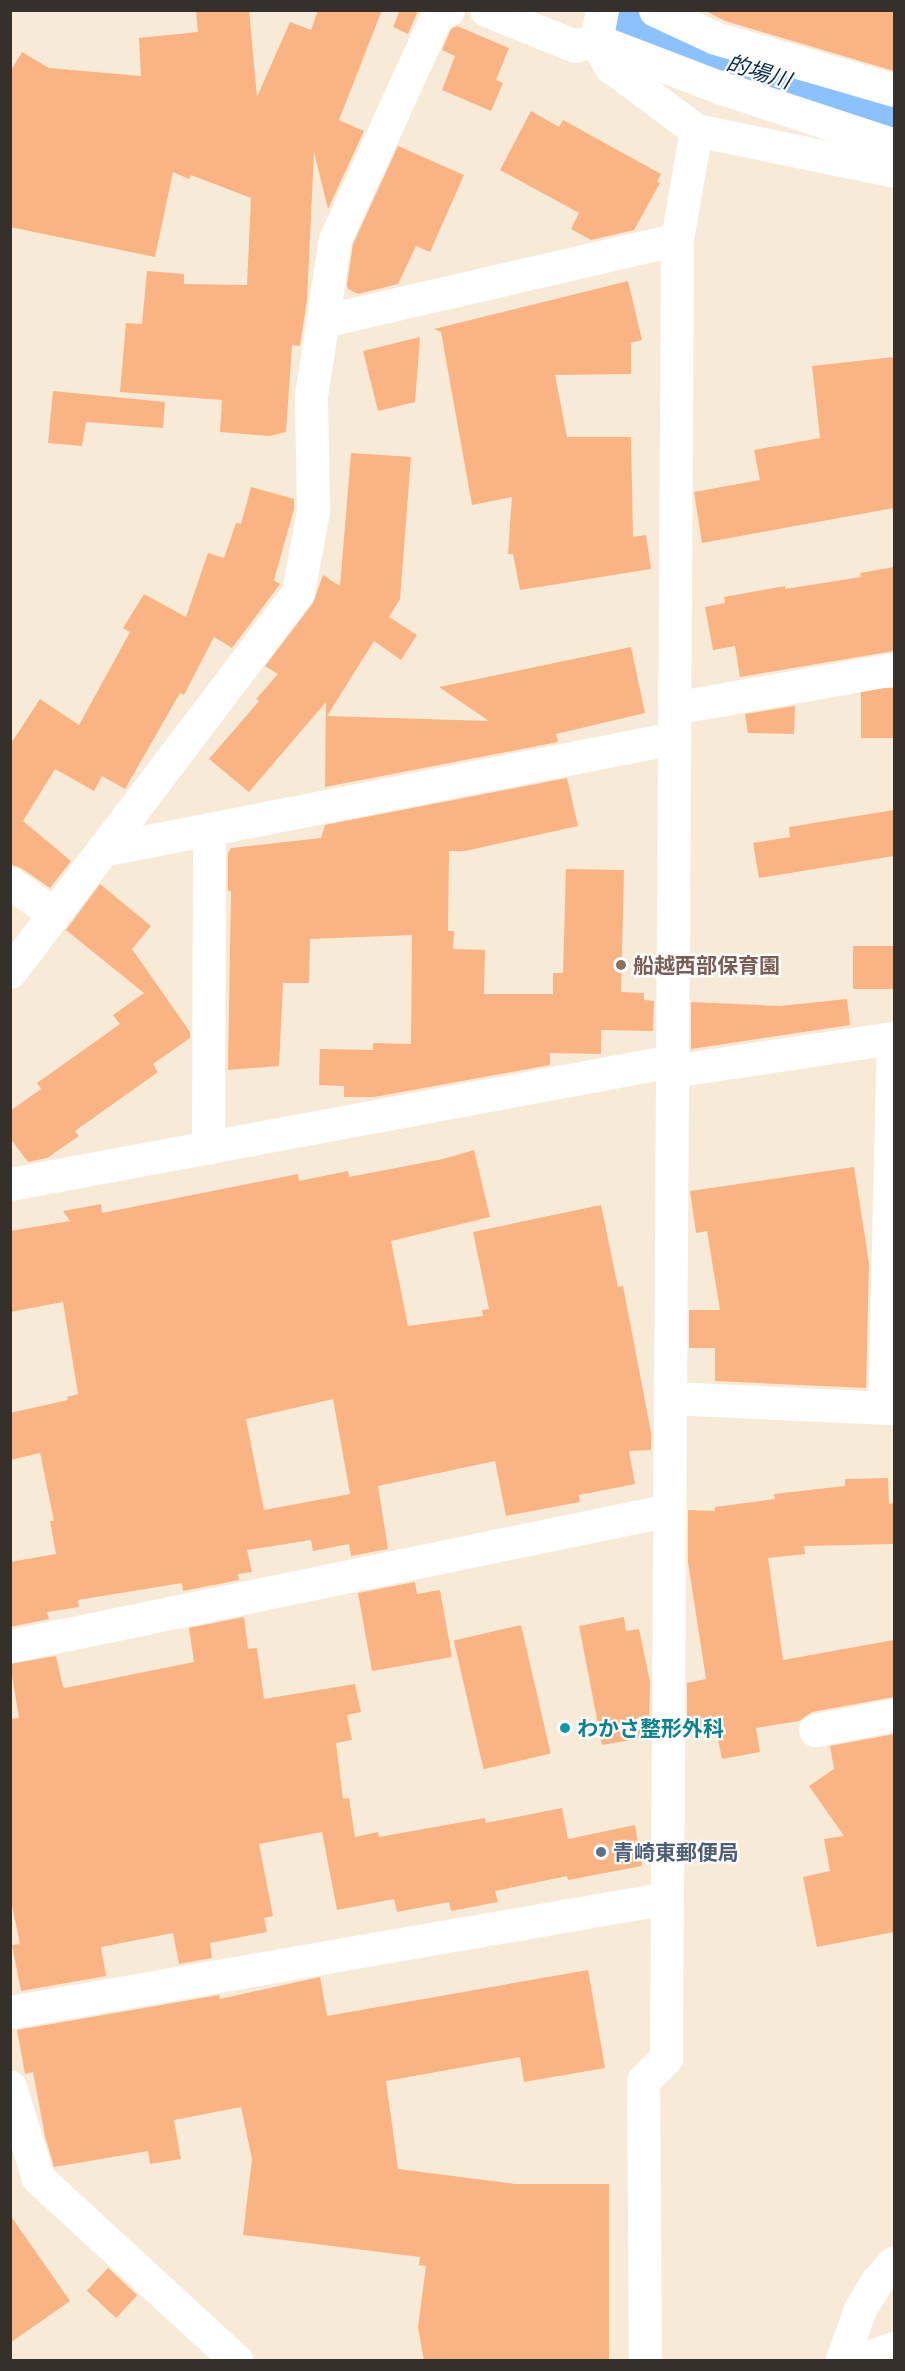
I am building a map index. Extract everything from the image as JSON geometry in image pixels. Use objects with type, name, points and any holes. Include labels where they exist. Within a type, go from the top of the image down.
[{"type":"street","points":[[10,972],[298,592],[314,511],[312,396],[335,239],[437,15],[448,10]]},
{"type":"street","points":[[486,10],[575,46],[599,26]]},
{"type":"street","points":[[655,10],[715,38],[894,90]]},
{"type":"street","points":[[599,26],[610,66],[696,130],[894,171]]},
{"type":"street","points":[[599,26],[719,87],[894,145]]},
{"type":"street","points":[[645,2361],[643,2081],[666,2058],[677,239],[696,130]]},
{"type":"street","points":[[323,321],[677,239]]},
{"type":"street","points":[[102,850],[209,829],[674,723],[894,669]]},
{"type":"street","points":[[208,1148],[209,829]]},
{"type":"street","points":[[10,883],[54,914]]},
{"type":"street","points":[[10,1185],[672,1066],[894,1038],[889,1408],[670,1398]]},
{"type":"street","points":[[10,1646],[669,1509]]},
{"type":"street","points":[[815,1730],[894,1714]]},
{"type":"street","points":[[10,2012],[667,1898]]},
{"type":"street","points":[[10,2086],[38,2178],[236,2361]]},
{"type":"street","points":[[842,2361],[860,2309],[877,2281],[894,2262]]},
{"type":"building","points":[[249,10],[257,97],[290,22],[311,30],[318,10],[382,10],[339,120],[364,131],[328,209],[314,152],[307,300],[300,346],[292,345],[286,432],[270,436],[220,432],[222,400],[120,392],[126,323],[142,324],[147,271],[184,274],[184,284],[247,285],[251,198],[191,175],[189,179],[173,172],[155,257],[10,227],[10,72],[22,52],[49,68],[141,76],[139,38],[198,32],[196,12]]},
{"type":"building","points":[[400,10],[418,11],[408,34],[393,27]]},
{"type":"building","points":[[704,10],[894,10],[894,71],[725,21]]},
{"type":"building","points":[[457,26],[509,48],[496,80],[503,83],[491,111],[442,90],[455,56],[442,50],[451,29]]},
{"type":"building","points":[[531,111],[559,127],[563,120],[661,174],[657,182],[660,183],[634,230],[591,240],[571,229],[579,213],[500,170]]},
{"type":"building","points":[[398,146],[464,175],[430,252],[416,246],[398,284],[358,294],[348,289],[347,285],[353,244]]},
{"type":"building","points":[[628,281],[642,340],[631,343],[631,374],[555,375],[567,437],[631,437],[633,537],[646,535],[651,569],[520,590],[513,554],[508,554],[512,497],[472,505],[441,332],[434,329]]},
{"type":"building","points":[[420,337],[415,402],[378,411],[363,351]]},
{"type":"building","points":[[894,357],[894,508],[702,543],[694,492],[760,480],[754,450],[820,438],[812,366]]},
{"type":"building","points":[[53,391],[165,402],[163,428],[86,422],[82,446],[48,443]]},
{"type":"building","points":[[351,453],[411,457],[400,599],[389,617],[417,635],[401,660],[374,641],[327,716],[489,721],[439,687],[631,647],[645,713],[556,734],[558,742],[325,787],[326,702],[249,792],[209,759],[259,701],[256,699],[278,674],[265,666],[313,603],[323,575],[340,586]]},
{"type":"building","points":[[251,487],[294,499],[294,509],[274,580],[280,584],[232,648],[214,637],[184,695],[180,693],[125,789],[102,776],[94,791],[55,769],[23,821],[71,861],[50,888],[21,868],[10,864],[10,745],[40,699],[79,725],[130,632],[123,628],[144,594],[186,617],[208,553],[224,558],[236,523],[241,524]]},
{"type":"building","points":[[894,567],[894,651],[740,677],[735,646],[713,650],[705,607],[725,603],[724,597],[785,586],[785,589],[861,577],[860,573]]},
{"type":"building","points":[[861,688],[894,688],[894,738],[861,738]]},
{"type":"building","points":[[795,706],[794,734],[748,733],[745,714]]},
{"type":"building","points":[[567,778],[578,826],[465,851],[449,851],[448,931],[454,931],[453,949],[485,950],[484,994],[553,994],[553,973],[563,973],[566,869],[624,870],[621,992],[644,993],[644,1000],[654,1001],[653,1031],[601,1030],[601,1054],[550,1053],[550,1065],[374,1097],[344,1097],[344,1086],[319,1085],[320,1049],[373,1050],[373,1043],[411,1044],[412,935],[310,939],[309,983],[283,983],[279,1066],[228,1070],[231,891],[228,891],[228,853],[231,848],[321,838],[325,825]]},
{"type":"building","points":[[894,810],[894,856],[759,878],[753,843],[790,837],[789,827]]},
{"type":"building","points":[[100,884],[151,926],[132,949],[190,1032],[190,1038],[153,1064],[158,1072],[75,1131],[79,1136],[47,1158],[28,1162],[10,1138],[10,1111],[41,1089],[37,1083],[120,1024],[113,1015],[144,993],[66,930]]},
{"type":"building","points":[[853,946],[894,946],[894,989],[853,989]]},
{"type":"building","points":[[847,999],[850,1025],[691,1049],[691,1002],[780,1006]]},
{"type":"building","points":[[474,1150],[490,1217],[391,1241],[408,1326],[483,1316],[482,1310],[489,1309],[473,1232],[601,1205],[618,1287],[623,1286],[651,1432],[651,1450],[629,1451],[635,1484],[579,1495],[580,1502],[506,1516],[495,1461],[378,1486],[388,1549],[351,1556],[349,1544],[313,1551],[311,1540],[247,1550],[252,1572],[238,1574],[239,1580],[183,1591],[182,1583],[78,1600],[79,1607],[47,1612],[49,1619],[10,1627],[10,1562],[56,1554],[50,1521],[54,1521],[40,1453],[10,1460],[10,1413],[68,1400],[67,1397],[78,1394],[63,1302],[10,1312],[10,1231],[70,1221],[63,1211],[101,1204],[102,1213],[298,1174],[299,1181],[348,1171],[349,1177],[443,1159]],"holes":[[[333,1399],[350,1494],[264,1510],[246,1419]]]},
{"type":"building","points":[[854,1167],[869,1263],[866,1388],[715,1381],[715,1348],[689,1348],[689,1310],[720,1310],[707,1231],[696,1233],[690,1191]]},
{"type":"building","points":[[888,1478],[889,1504],[894,1503],[894,1544],[804,1546],[805,1554],[768,1558],[783,1660],[894,1640],[894,1697],[812,1712],[799,1721],[756,1728],[760,1752],[722,1759],[715,1725],[687,1730],[687,1683],[706,1679],[688,1562],[688,1510],[715,1511],[715,1507],[775,1499],[774,1494],[845,1486],[845,1479]]},
{"type":"building","points":[[415,1582],[417,1594],[440,1590],[452,1657],[372,1671],[358,1593]]},
{"type":"building","points":[[244,1617],[248,1649],[257,1648],[264,1699],[355,1684],[361,1712],[347,1715],[352,1740],[336,1743],[343,1799],[349,1798],[355,1837],[378,1832],[379,1837],[485,1818],[486,1823],[562,1808],[568,1839],[635,1825],[642,1866],[568,1880],[567,1876],[495,1891],[498,1902],[451,1911],[449,1902],[397,1912],[394,1899],[337,1910],[322,1832],[259,1844],[273,1916],[264,1918],[267,1932],[210,1943],[212,1958],[179,1964],[173,1933],[101,1947],[106,1976],[21,1991],[12,1945],[20,1944],[10,1896],[10,1719],[19,1718],[10,1664],[56,1656],[65,1688],[194,1662],[189,1628]]},
{"type":"building","points":[[624,1617],[626,1631],[639,1629],[650,1682],[649,1737],[602,1745],[579,1626]]},
{"type":"building","points":[[521,1625],[551,1754],[483,1769],[454,1641]]},
{"type":"building","points":[[894,1734],[894,1932],[817,1947],[803,1877],[830,1871],[824,1839],[844,1836],[809,1786],[834,1769],[830,1746]]},
{"type":"building","points":[[588,1970],[605,2068],[524,2082],[520,2057],[386,2081],[398,2169],[515,2184],[609,2184],[609,2361],[424,2361],[418,2327],[426,2266],[419,2265],[420,2257],[243,2235],[252,2159],[241,2107],[174,2120],[181,2159],[150,2164],[148,2151],[54,2167],[45,2136],[33,2072],[25,2074],[17,2030],[219,1995],[220,1999],[320,1977],[327,2016]]},
{"type":"building","points":[[10,2215],[70,2301],[10,2343]]},
{"type":"building","points":[[108,2268],[137,2295],[116,2318],[87,2291]]},
{"type":"waterway","name":"的場川","points":[[627,24],[736,65],[894,110]]},
{"type":"place","name":"船越西部保育園","points":[[621,965]]},
{"type":"place","name":"わかさ整形外科","points":[[565,1728]]},
{"type":"place","name":"青崎東郵便局","points":[[601,1852]]}]
